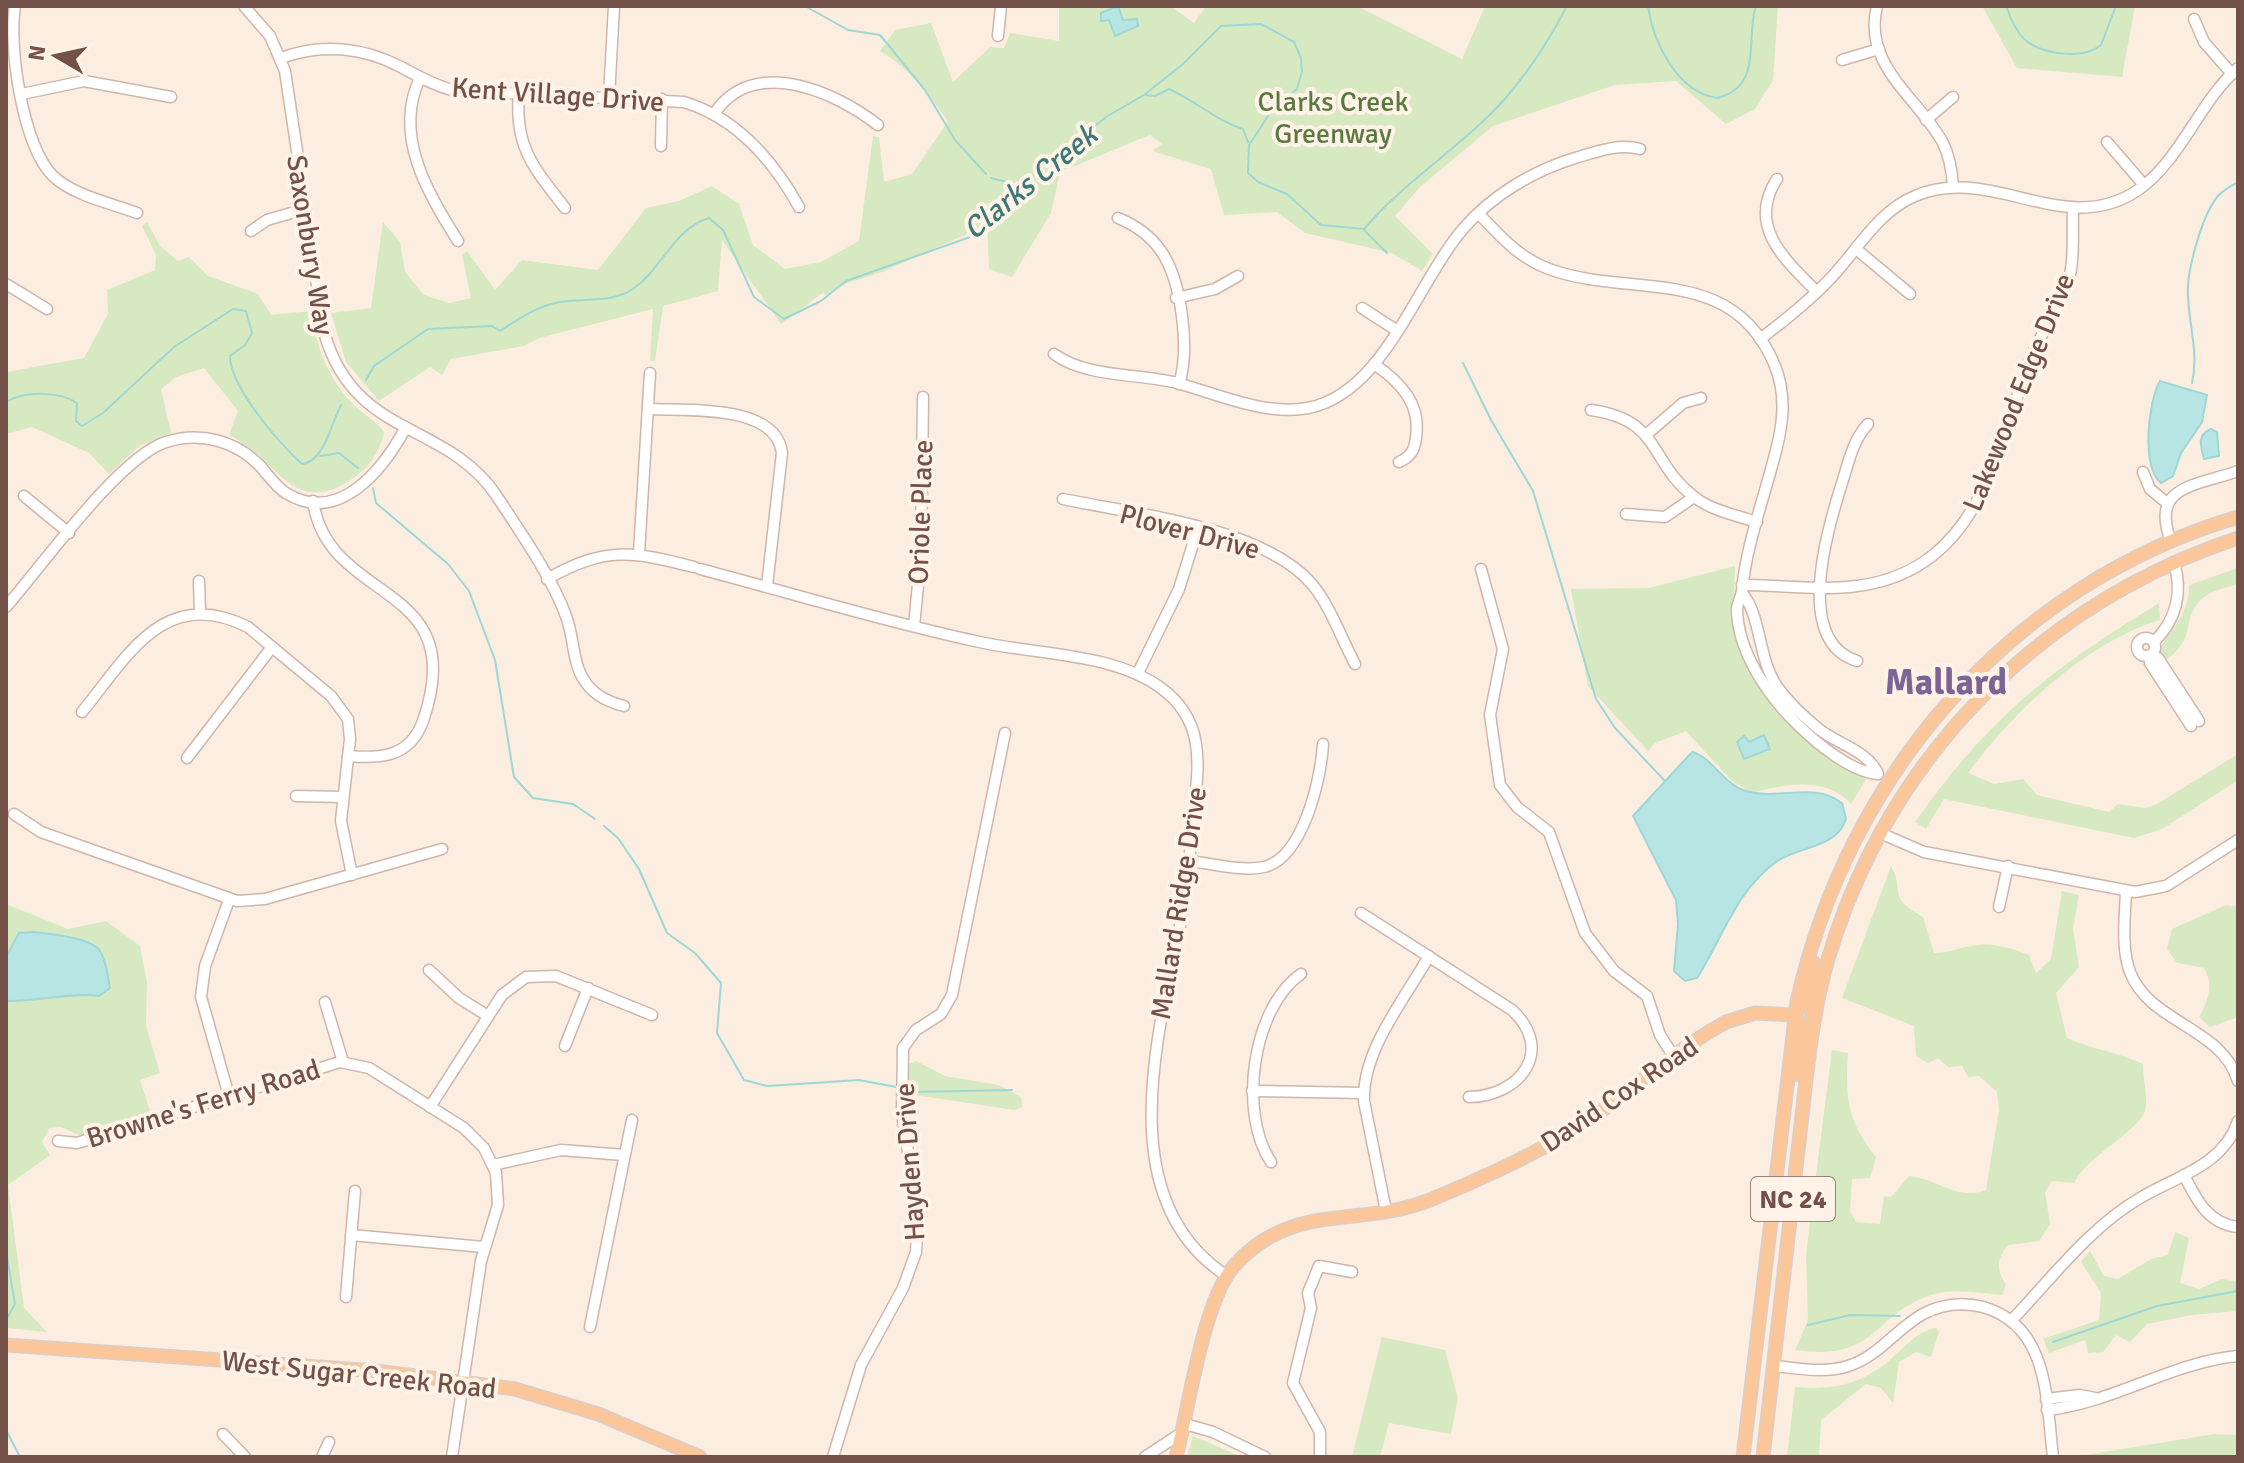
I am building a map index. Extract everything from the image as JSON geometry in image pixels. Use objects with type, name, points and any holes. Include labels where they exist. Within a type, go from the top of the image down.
[{"type":"main road","name":"NC 24","points":[[1743,1457],[1794,1015],[1816,931],[1852,842],[1883,778],[1959,688],[2018,634],[2074,593],[2171,541],[2238,517]]},
{"type":"main road","name":"NC 24","points":[[1763,1457],[1815,1018],[1840,923],[1880,833],[1922,765],[1990,687],[2082,612],[2174,562],[2238,538]]},
{"type":"main road","points":[[1815,1018],[1806,1007],[1806,998],[1852,842]]},
{"type":"main road","name":"David Cox Road","points":[[1176,1457],[1208,1319],[1227,1276],[1263,1240],[1293,1224],[1386,1211],[1430,1200],[1541,1149],[1596,1115],[1713,1029],[1740,1017],[1766,1013],[1794,1015]]},
{"type":"main road","points":[[1794,1015],[1804,1031],[1794,1126],[1794,1190]]},
{"type":"main road","name":"West Sugar Creek Road","points":[[6,1345],[376,1371],[463,1382],[559,1400],[700,1457]]},
{"type":"street","points":[[15,6],[11,46],[37,149],[52,175],[72,188],[137,213]]},
{"type":"street","name":"Saxonbury Way","points":[[244,6],[261,24],[281,58],[324,332],[333,360],[365,403],[455,456],[484,480],[547,579],[566,616],[584,681],[599,696],[624,706]]},
{"type":"street","points":[[609,97],[614,6]]},
{"type":"street","points":[[998,36],[1001,6]]},
{"type":"street","points":[[1877,6],[1875,30],[1879,49],[1896,84],[1945,147],[1953,186]]},
{"type":"street","points":[[1760,339],[1817,292],[1878,222],[1903,202],[1953,186],[1980,187],[2073,209],[2115,202],[2144,185],[2235,71],[2204,42],[2194,19]]},
{"type":"street","name":"Kent Village Drive","points":[[281,58],[316,49],[345,49],[382,58],[452,90],[662,99],[698,106],[714,114],[768,159],[799,207]]},
{"type":"street","points":[[1842,60],[1879,49]]},
{"type":"street","points":[[420,78],[409,106],[417,166],[458,241]]},
{"type":"street","points":[[22,94],[84,81],[171,97]]},
{"type":"street","points":[[714,114],[740,88],[755,82],[777,81],[850,104],[878,125]]},
{"type":"street","points":[[519,93],[517,119],[522,145],[565,208]]},
{"type":"street","points":[[1926,120],[1953,97]]},
{"type":"street","points":[[661,146],[662,99]]},
{"type":"street","points":[[2107,142],[2144,185]]},
{"type":"street","points":[[1054,354],[1079,366],[1179,384],[1265,408],[1293,410],[1341,395],[1374,364],[1437,262],[1479,214],[1514,185],[1561,162],[1621,146],[1640,149]]},
{"type":"street","points":[[1777,179],[1767,201],[1768,235],[1778,253],[1817,292]]},
{"type":"street","points":[[251,231],[267,220],[305,209]]},
{"type":"street","name":"Lakewood Edge Drive","points":[[1742,589],[1861,586],[1902,573],[1945,545],[1973,512],[1989,480],[2030,356],[2067,284],[2073,209]]},
{"type":"street","points":[[1479,214],[1511,247],[1535,263],[1564,273],[1693,291],[1725,306],[1760,339],[1777,372],[1783,412],[1781,435],[1737,607],[1745,643],[1760,678],[1778,706],[1814,739],[1867,773],[1883,778]]},
{"type":"street","points":[[1118,218],[1141,230],[1161,250],[1170,268],[1185,347],[1179,384]]},
{"type":"street","points":[[1856,249],[1910,294]]},
{"type":"street","points":[[1176,298],[1215,289],[1238,276]]},
{"type":"street","points":[[6,284],[47,309]]},
{"type":"street","points":[[1362,308],[1396,330]]},
{"type":"street","points":[[1374,364],[1401,385],[1415,411],[1416,442],[1410,455],[1399,462]]},
{"type":"street","points":[[639,553],[651,409],[650,373]]},
{"type":"street","name":"Oriole Place","points":[[914,626],[921,554],[923,397]]},
{"type":"street","points":[[1647,434],[1683,403],[1701,398]]},
{"type":"street","points":[[651,409],[754,418],[775,432],[782,453],[767,586]]},
{"type":"street","points":[[1591,410],[1623,418],[1647,434],[1678,481],[1694,497],[1757,522]]},
{"type":"street","points":[[1857,661],[1843,654],[1833,640],[1821,608],[1819,586],[1824,547],[1853,447],[1868,424]]},
{"type":"street","points":[[6,607],[134,460],[153,447],[179,439],[205,438],[232,445],[253,459],[285,492],[313,501],[332,500],[360,488],[386,462],[405,429]]},
{"type":"street","points":[[2171,541],[2163,520],[2167,503],[2181,490],[2238,471]]},
{"type":"street","points":[[2142,475],[2155,496],[2167,503]]},
{"type":"street","points":[[24,496],[69,533]]},
{"type":"street","points":[[1626,514],[1665,517],[1694,497]]},
{"type":"street","name":"Plover Drive","points":[[1063,499],[1198,528],[1257,545],[1301,573],[1321,596],[1355,664]]},
{"type":"street","points":[[313,501],[321,530],[334,550],[413,614],[424,629],[433,653],[432,694],[414,739],[401,751],[384,758],[348,756]]},
{"type":"street","points":[[1138,673],[1179,589],[1198,528]]},
{"type":"street","name":"Mallard Ridge Drive","points":[[547,579],[597,555],[639,553],[1010,649],[1121,666],[1138,673],[1178,702],[1196,736],[1200,761],[1189,861],[1156,1049],[1151,1121],[1158,1165],[1175,1220],[1194,1250],[1227,1276]]},
{"type":"street","points":[[2151,655],[2154,642],[2167,626],[2177,604],[2179,579],[2174,562]]},
{"type":"street","points":[[1481,569],[1503,649],[1490,715],[1500,785],[1517,807],[1549,832],[1557,846],[1563,878],[1585,933],[1606,963],[1647,996],[1660,1035],[1674,1057]]},
{"type":"street","points":[[199,581],[200,613]]},
{"type":"street","points":[[82,712],[140,639],[166,622],[200,613],[234,620],[272,647],[342,708],[350,728],[341,828],[352,875]]},
{"type":"street","points":[[2154,642],[2146,638],[2137,646],[2140,654],[2158,658],[2195,724]]},
{"type":"street","points":[[187,758],[272,647]]},
{"type":"street","name":"Hayden Drive","points":[[833,1457],[861,1365],[909,1274],[916,1252],[918,1216],[902,1114],[903,1048],[916,1030],[941,1014],[952,995],[1005,733]]},
{"type":"street","points":[[1189,861],[1261,867],[1285,855],[1300,831],[1320,770],[1323,744]]},
{"type":"street","points":[[296,796],[343,797]]},
{"type":"street","points":[[14,814],[41,832],[229,900],[265,899],[442,849]]},
{"type":"street","points":[[1880,833],[1924,852],[2126,891],[2148,891],[2166,886],[2238,840]]},
{"type":"street","points":[[1999,907],[2008,866]]},
{"type":"street","points":[[2126,891],[2126,952],[2135,983],[2151,1002],[2233,1056],[2238,1081]]},
{"type":"street","points":[[229,900],[205,966],[201,997],[229,1096]]},
{"type":"street","points":[[1361,913],[1512,1010],[1528,1034],[1529,1059],[1517,1081],[1496,1095],[1469,1097]]},
{"type":"street","points":[[1386,1211],[1364,1093],[1372,1057],[1429,956]]},
{"type":"street","points":[[429,970],[459,998],[488,1016]]},
{"type":"street","points":[[1271,1162],[1254,1128],[1252,1091],[1270,1008],[1280,991],[1301,974]]},
{"type":"street","points":[[430,1107],[505,991],[531,975],[556,976],[652,1015]]},
{"type":"street","points":[[565,1046],[588,988]]},
{"type":"street","points":[[325,1002],[343,1062]]},
{"type":"street","name":"Browne's Ferry Road","points":[[58,1141],[77,1143],[343,1062],[369,1068],[474,1137],[493,1165]]},
{"type":"street","points":[[1252,1091],[1364,1093]]},
{"type":"street","points":[[590,1327],[632,1120]]},
{"type":"street","points":[[2011,1321],[2112,1217],[2143,1196],[2216,1157],[2238,1121]]},
{"type":"street","points":[[452,1457],[484,1247],[498,1205],[493,1165],[561,1150],[624,1155]]},
{"type":"street","points":[[2184,1175],[2205,1211],[2223,1223],[2238,1227]]},
{"type":"street","points":[[346,1297],[355,1191]]},
{"type":"street","points":[[351,1235],[484,1247]]},
{"type":"street","points":[[1320,1457],[1320,1432],[1293,1383],[1311,1308],[1308,1293],[1319,1266],[1352,1272]]},
{"type":"street","points":[[1774,1366],[1821,1370],[1852,1365],[1876,1352],[1917,1318],[1946,1306],[1976,1306],[2011,1321],[2034,1347],[2047,1404],[2053,1457]]},
{"type":"street","points":[[2047,1404],[2080,1395],[2095,1398],[2202,1363],[2238,1356]]},
{"type":"street","points":[[1145,1457],[1184,1428],[1213,1432],[1265,1457]]},
{"type":"street","points":[[223,1434],[245,1457]]},
{"type":"street","points":[[322,1457],[329,1442]]},
{"type":"green space","name":"Clarks Creek Greenway","points":[[1059,6],[1171,6],[1194,23],[1206,6],[1357,6],[1462,59],[1485,6],[1778,6],[1773,80],[1755,109],[1726,124],[1676,81],[1615,85],[1493,126],[1420,187],[1395,216],[1433,254],[1422,271],[1392,253],[1305,233],[1277,212],[1224,215],[1211,169],[1152,151],[1162,144],[1150,135],[1060,172],[1051,213],[1012,277],[989,269],[987,225],[882,272],[847,283],[825,296],[824,292],[781,324],[722,240],[718,291],[663,306],[655,361],[650,361],[653,309],[539,338],[524,346],[451,359],[442,375],[430,367],[379,401],[346,362],[331,313],[371,308],[383,222],[400,242],[405,272],[424,295],[449,303],[471,298],[462,255],[467,251],[495,290],[522,260],[598,270],[646,208],[679,201],[712,186],[739,204],[753,245],[785,269],[821,262],[859,241],[873,136],[879,137],[884,182],[912,174],[948,121],[909,73],[880,51],[895,30],[931,23],[953,82],[990,47],[1004,48],[1010,33],[1059,41]]},
{"type":"green space","points":[[1982,6],[2135,6],[2122,77],[2017,68]]},
{"type":"green space","points":[[147,222],[160,246],[178,261],[189,257],[208,276],[258,294],[271,315],[311,311],[320,348],[335,382],[351,402],[384,432],[376,454],[362,472],[329,491],[313,492],[285,480],[229,435],[238,411],[204,368],[176,377],[161,389],[171,433],[139,446],[109,474],[89,453],[32,427],[6,434],[6,372],[84,358],[108,314],[107,290],[155,270],[156,255],[142,226]]},
{"type":"green space","points":[[1735,566],[1735,605],[1740,638],[1750,668],[1765,694],[1784,717],[1807,738],[1866,779],[1851,804],[1830,789],[1817,786],[1791,785],[1752,793],[1731,780],[1686,731],[1655,743],[1648,751],[1588,686],[1571,589],[1649,588]]},
{"type":"green space","points":[[2238,568],[2238,584],[2216,590],[2198,603],[2185,638],[2165,661],[2159,649],[2184,611],[2189,585]]},
{"type":"green space","points":[[2159,603],[2160,620],[2132,631],[2078,662],[2029,703],[1968,773],[1994,784],[2023,779],[2037,795],[2109,812],[2118,804],[2145,808],[2157,804],[2238,754],[2238,780],[2162,829],[2134,838],[1944,799],[1926,829],[1915,822],[1969,753],[2024,698],[2086,650]]},
{"type":"green space","points":[[1891,866],[1900,898],[1923,917],[1934,953],[1972,946],[1998,946],[2029,955],[2036,973],[2051,959],[2062,891],[2079,895],[2073,929],[2079,967],[2056,993],[2067,1038],[2143,1064],[2146,1107],[2136,1124],[2091,1162],[2074,1183],[2052,1181],[2045,1192],[2050,1224],[2039,1241],[2008,1245],[2001,1256],[1999,1269],[2006,1285],[2002,1295],[1959,1291],[1934,1294],[1897,1313],[1859,1343],[1823,1352],[1795,1350],[1808,1320],[1806,1254],[1832,1050],[1848,1053],[1850,1108],[1859,1132],[1876,1157],[1870,1178],[1852,1179],[1850,1211],[1856,1222],[1880,1224],[1884,1196],[1891,1197],[1909,1176],[1966,1193],[1986,1190],[1999,1110],[1997,1092],[1979,1076],[1968,1077],[1962,1066],[1948,1067],[1938,1058],[1928,1063],[1916,1056],[1914,1026],[1842,998]]},
{"type":"green space","points":[[6,904],[68,929],[106,921],[140,946],[147,982],[146,1026],[160,1073],[140,1080],[151,1114],[81,1136],[61,1127],[50,1128],[42,1142],[50,1155],[8,1185],[24,1308],[47,1332],[6,1328]]},
{"type":"green space","points":[[2226,905],[2238,907],[2238,1017],[2210,1027],[2199,1017],[2209,993],[2204,968],[2177,963],[2167,949],[2172,929]]},
{"type":"green space","points":[[916,1061],[945,1076],[999,1085],[1021,1097],[1022,1107],[1014,1110],[909,1094],[909,1064]]},
{"type":"green space","points":[[2175,1232],[2189,1238],[2180,1283],[2199,1289],[2222,1279],[2238,1282],[2238,1311],[2192,1315],[2147,1324],[2130,1342],[2116,1335],[2103,1352],[2088,1353],[2085,1340],[2049,1353],[2043,1339],[2099,1320],[2101,1293],[2081,1262],[2090,1251],[2104,1276],[2118,1279],[2151,1259],[2168,1255]]},
{"type":"green space","points":[[1936,1328],[1939,1332],[1931,1357],[1916,1352],[1899,1362],[1893,1403],[1881,1388],[1866,1384],[1821,1420],[1819,1457],[1787,1457],[1795,1387],[1831,1387],[1853,1382],[1885,1364],[1915,1338]]},
{"type":"green space","points":[[1382,1337],[1445,1350],[1458,1398],[1451,1434],[1389,1423],[1380,1457],[1352,1457]]},
{"type":"green space","points":[[2215,1434],[2238,1435],[2238,1457],[2073,1457]]},
{"type":"green space","points":[[1193,1436],[1242,1457],[1187,1457]]},
{"type":"water","points":[[1118,6],[1123,20],[1137,19],[1138,26],[1115,36],[1109,20],[1101,21],[1101,13]]},
{"type":"water","points":[[2160,381],[2207,395],[2202,422],[2181,453],[2173,476],[2161,483],[2151,464],[2148,434],[2152,403]]},
{"type":"water","points":[[2211,429],[2217,432],[2219,456],[2204,459],[2201,438]]},
{"type":"water","points":[[1764,735],[1770,749],[1744,759],[1737,742],[1744,736],[1749,742]]},
{"type":"water","points":[[1692,752],[1706,759],[1738,788],[1771,794],[1819,793],[1842,803],[1846,818],[1842,828],[1827,841],[1785,857],[1762,874],[1740,901],[1697,978],[1685,981],[1674,971],[1678,924],[1676,900],[1633,816]]},
{"type":"water","points":[[19,933],[70,937],[96,947],[104,960],[110,988],[99,996],[6,1001],[6,957]]},
{"type":"waterway","points":[[805,6],[848,30],[880,35],[925,90],[955,140],[986,174]]},
{"type":"waterway","name":"Clarks Creek","points":[[1365,228],[1391,200],[1505,99],[1539,54],[1567,6]]},
{"type":"waterway","name":"Clarks Creek","points":[[1648,6],[1655,35],[1669,63],[1690,86],[1717,98],[1732,92],[1747,72],[1756,6]]},
{"type":"waterway","name":"Clarks Creek","points":[[2006,6],[2024,39],[2041,49],[2062,54],[2084,53],[2101,45],[2116,6]]},
{"type":"waterway","name":"Clarks Creek","points":[[366,380],[374,366],[428,329],[492,326],[500,331],[547,305],[625,294],[652,271],[686,231],[709,218],[723,230],[754,297],[784,319],[821,301],[846,281],[973,236],[1034,175],[1106,117],[1144,95],[1183,64],[1221,26],[1261,24],[1294,42],[1301,58],[1302,72],[1297,89],[1274,107],[1249,145],[1248,173],[1258,182],[1287,194],[1321,225],[1364,229]]},
{"type":"waterway","name":"Clarks Creek","points":[[1145,95],[1155,96],[1169,89],[1223,121],[1243,129],[1248,142]]},
{"type":"waterway","points":[[991,178],[1023,186]]},
{"type":"waterway","points":[[2192,383],[2194,350],[2188,296],[2192,259],[2212,205],[2222,192],[2238,182]]},
{"type":"waterway","points":[[1364,230],[1387,253]]},
{"type":"waterway","name":"Clarks Creek","points":[[6,402],[31,394],[61,396],[77,403],[76,421],[82,426],[103,413],[174,347],[233,309],[246,311],[252,333],[245,345],[230,356],[238,383],[269,429],[302,464],[316,457],[341,405]]},
{"type":"waterway","points":[[1463,363],[1491,420],[1533,491],[1596,699],[1615,728],[1664,780]]},
{"type":"waterway","points":[[320,456],[339,453],[358,468]]},
{"type":"waterway","points":[[373,488],[376,503],[448,564],[469,591],[495,660],[514,777],[533,798],[573,804],[595,819]]},
{"type":"waterway","points":[[604,826],[618,838],[639,869],[667,933],[695,953],[721,983],[717,1033],[744,1080],[767,1086],[859,1080],[896,1087]]},
{"type":"waterway","points":[[908,1092],[1012,1090]]},
{"type":"waterway","points":[[6,1251],[15,1304],[6,1320]]},
{"type":"waterway","points":[[2053,1342],[2157,1306],[2238,1291]]},
{"type":"waterway","points":[[1808,1325],[1850,1315],[1900,1316]]},
{"type":"waterway","points":[[6,1430],[20,1457]]},
{"type":"district","name":"Mallard","points":[[1946,681]]}]
